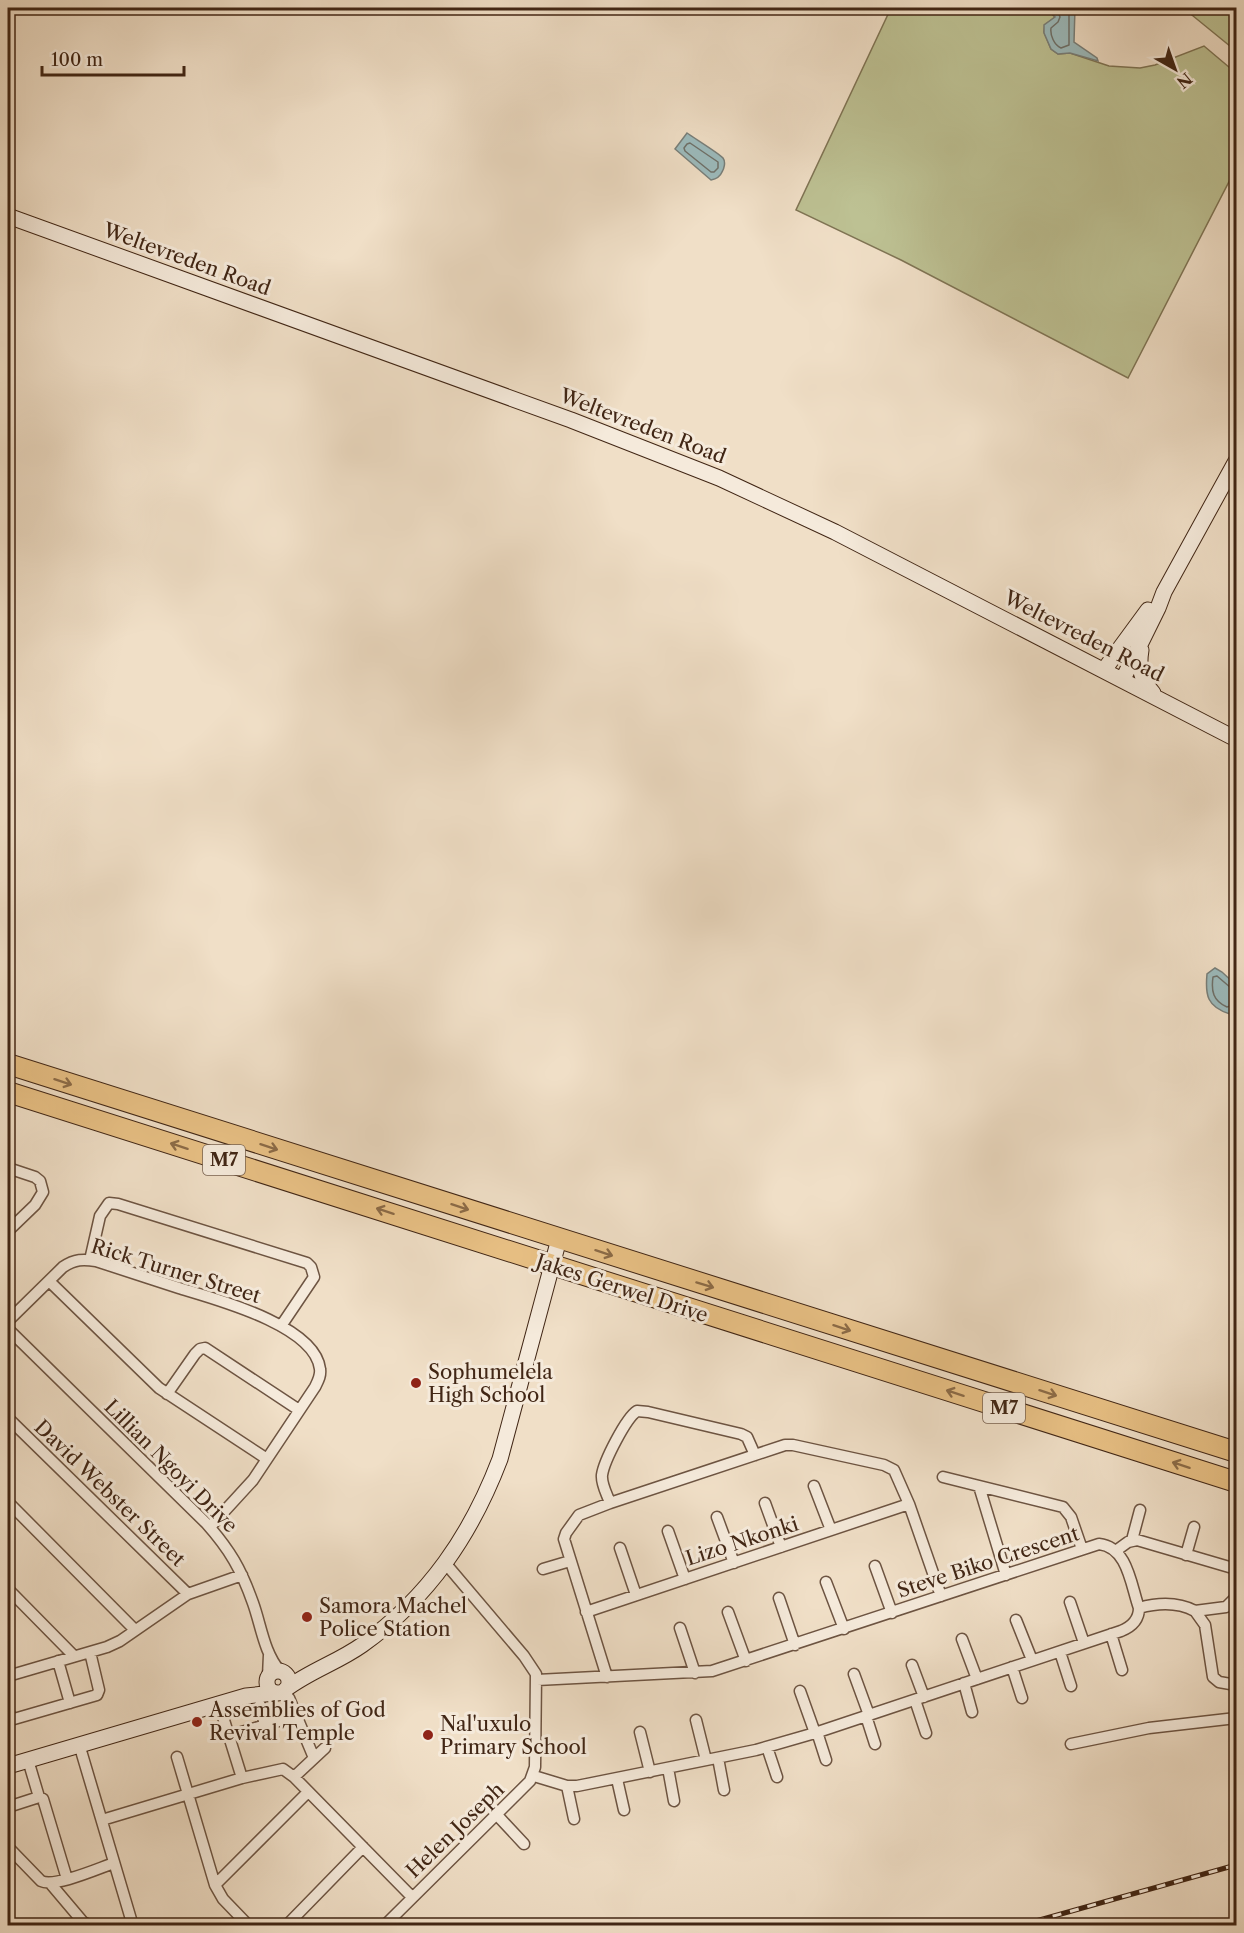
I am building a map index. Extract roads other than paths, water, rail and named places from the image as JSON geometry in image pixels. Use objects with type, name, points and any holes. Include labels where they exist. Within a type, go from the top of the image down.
[{"type":"highway","name":"Jakes Gerwel Drive","points":[[8,1064],[1236,1452]]},
{"type":"highway","name":"Jakes Gerwel Drive","points":[[8,1092],[1236,1482]]},
{"type":"street","name":"Weltevreden Road","points":[[8,216],[616,437],[719,477],[835,532],[1236,739]]},
{"type":"street","points":[[1123,679],[1164,592],[1236,461]]},
{"type":"street","points":[[1104,670],[1164,592]]},
{"type":"street","points":[[1143,638],[1139,661],[1141,676],[1156,696]]},
{"type":"street","points":[[8,1168],[35,1177],[40,1181],[43,1192],[41,1198],[8,1232]]},
{"type":"street","points":[[90,1260],[100,1216],[109,1203],[307,1263],[314,1277],[281,1326]]},
{"type":"street","points":[[8,1766],[246,1696],[292,1675],[310,1673],[361,1646],[409,1606],[446,1564],[460,1544],[478,1511],[500,1459],[559,1239]]},
{"type":"street","name":"Rick Turner Street","points":[[8,1321],[69,1263],[82,1259],[233,1305],[264,1317],[292,1333],[310,1350],[320,1368],[321,1376],[315,1387],[267,1459],[232,1505],[210,1527]]},
{"type":"street","points":[[49,1281],[148,1379],[167,1394],[218,1425],[267,1459]]},
{"type":"street","name":"Lillian Ngoyi Drive","points":[[8,1329],[210,1527],[235,1559],[253,1601],[278,1683],[296,1716],[314,1758]]},
{"type":"street","points":[[167,1394],[195,1353],[205,1348],[299,1410]]},
{"type":"street","points":[[610,1503],[602,1477],[604,1468],[627,1421],[637,1412],[648,1412],[741,1434],[747,1437],[755,1455]]},
{"type":"street","name":"David Webster Street","points":[[8,1418],[188,1594]]},
{"type":"street","points":[[607,1677],[564,1539],[576,1518],[610,1503],[789,1444],[892,1468],[897,1474],[909,1504],[941,1596]]},
{"type":"street","points":[[943,1477],[1063,1507],[1071,1517],[1082,1549]]},
{"type":"street","points":[[814,1486],[831,1530]]},
{"type":"street","points":[[979,1486],[1006,1575]]},
{"type":"street","points":[[8,1502],[135,1630]]},
{"type":"street","points":[[765,1503],[781,1547]]},
{"type":"street","name":"Lizo Nkonki","points":[[586,1612],[909,1504]]},
{"type":"street","points":[[446,1564],[524,1656],[536,1674],[534,1776],[567,1786],[577,1786],[767,1748],[1060,1652],[1132,1625],[1139,1613],[1139,1608],[1124,1562],[1117,1551],[1132,1540],[1140,1510]]},
{"type":"street","points":[[717,1517],[734,1563]]},
{"type":"street","points":[[1186,1555],[1194,1527]]},
{"type":"street","points":[[668,1531],[685,1579]]},
{"type":"street","points":[[1132,1540],[1236,1569]]},
{"type":"street","name":"Steve Biko Crescent","points":[[537,1680],[712,1671],[1082,1549],[1099,1544],[1117,1551]]},
{"type":"street","points":[[620,1548],[636,1595]]},
{"type":"street","points":[[543,1569],[570,1561]]},
{"type":"street","points":[[875,1566],[892,1613]]},
{"type":"street","points":[[8,1676],[120,1641],[188,1594],[242,1575]]},
{"type":"street","points":[[826,1582],[843,1629]]},
{"type":"street","points":[[8,1590],[74,1656]]},
{"type":"street","points":[[779,1598],[795,1645]]},
{"type":"street","points":[[1139,1608],[1163,1604],[1195,1611],[1226,1606],[1236,1598]]},
{"type":"street","points":[[1070,1602],[1084,1643]]},
{"type":"street","points":[[1195,1611],[1205,1625],[1213,1677],[1219,1682],[1236,1685]]},
{"type":"street","points":[[728,1612],[746,1661]]},
{"type":"street","points":[[1016,1620],[1032,1660]]},
{"type":"street","points":[[680,1628],[695,1672]]},
{"type":"street","points":[[1111,1634],[1122,1670]]},
{"type":"street","points":[[962,1639],[977,1679]]},
{"type":"street","points":[[8,1708],[10,1717],[14,1719],[70,1703],[98,1692],[90,1652]]},
{"type":"street","points":[[1060,1652],[1071,1686]]},
{"type":"street","points":[[58,1661],[70,1703]]},
{"type":"street","points":[[912,1665],[926,1733]]},
{"type":"street","points":[[1012,1667],[1022,1698]]},
{"type":"street","points":[[854,1674],[875,1744]]},
{"type":"street","points":[[964,1683],[972,1712]]},
{"type":"street","points":[[800,1691],[826,1760]]},
{"type":"street","points":[[260,1706],[265,1725]]},
{"type":"street","points":[[228,1736],[296,1716]]},
{"type":"street","points":[[223,1717],[242,1778]]},
{"type":"street","points":[[1071,1744],[1149,1728],[1236,1718]]},
{"type":"street","points":[[696,1720],[706,1760]]},
{"type":"street","points":[[640,1732],[650,1772]]},
{"type":"street","points":[[79,1744],[133,1926]]},
{"type":"street","points":[[294,1777],[325,1748]]},
{"type":"street","points":[[767,1748],[777,1777]]},
{"type":"street","points":[[177,1757],[215,1885],[223,1899],[249,1926]]},
{"type":"street","points":[[718,1758],[724,1790]]},
{"type":"street","points":[[28,1760],[39,1797],[46,1805],[67,1879]]},
{"type":"street","points":[[668,1768],[674,1801]]},
{"type":"street","points":[[102,1820],[242,1778],[280,1769],[286,1770],[412,1897]]},
{"type":"street","name":"Helen Joseph","points":[[384,1926],[534,1776]]},
{"type":"street","points":[[617,1779],[624,1810]]},
{"type":"street","points":[[567,1786],[574,1819]]},
{"type":"street","points":[[215,1885],[308,1792]]},
{"type":"street","points":[[8,1807],[39,1797]]},
{"type":"street","points":[[497,1815],[524,1844]]},
{"type":"street","points":[[286,1926],[363,1846]]},
{"type":"street","points":[[8,1847],[41,1881],[50,1883],[114,1863]]},
{"type":"street","points":[[50,1883],[60,1898],[83,1922],[90,1926]]},
{"type":"water","points":[[1025,8],[1075,8],[1074,42],[1098,61],[1070,53],[1058,54],[1051,49],[1044,33],[1044,25],[1055,17],[1051,13],[1039,13]]},
{"type":"water","points":[[687,133],[723,158],[724,167],[718,178],[711,180],[675,149]]},
{"type":"water","points":[[1215,968],[1236,985],[1236,1005],[1230,1014],[1216,1008],[1207,994],[1207,974]]},
{"type":"railway","points":[[1018,1926],[1236,1865]]},
{"type":"place","name":"Sophumelela High School","points":[[416,1383]]},
{"type":"place","name":"Samora Machel Police Station","points":[[307,1617]]},
{"type":"place","name":"Assemblies of God Revival Temple","points":[[197,1722]]},
{"type":"place","name":"Nal'uxulo Primary School","points":[[428,1735]]}]
